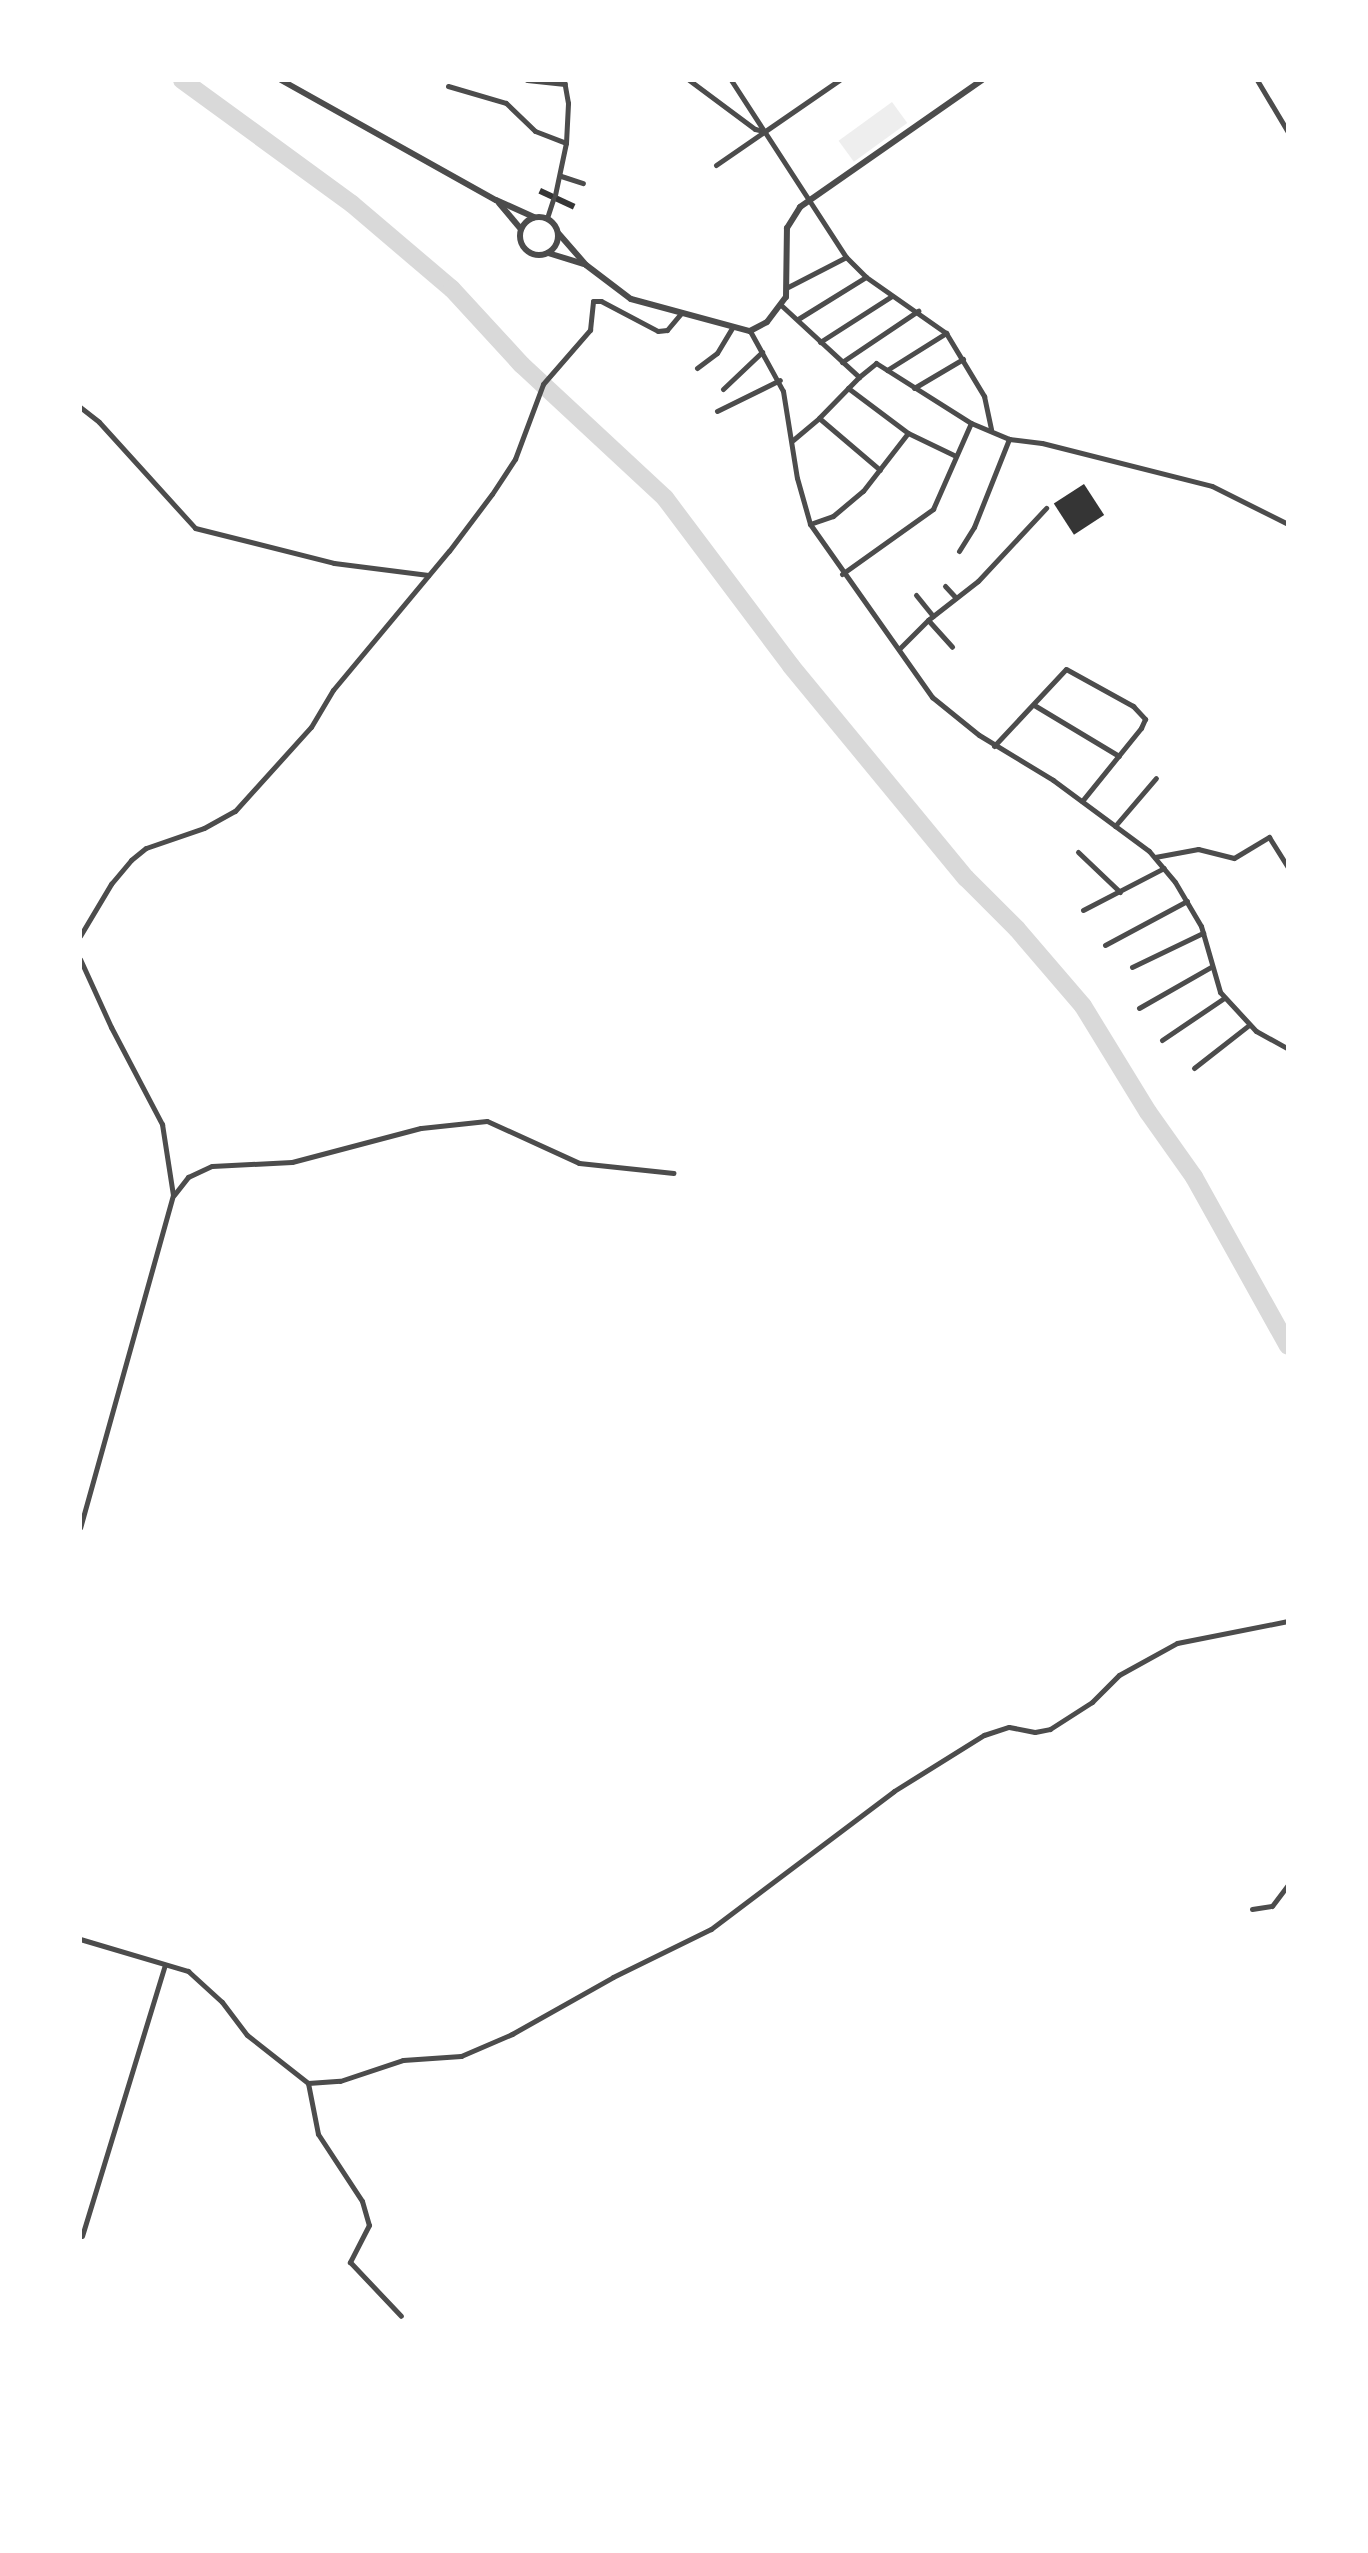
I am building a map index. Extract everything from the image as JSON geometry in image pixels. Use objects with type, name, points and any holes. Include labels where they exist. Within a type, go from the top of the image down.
[{"type":"street","points":[[281,80],[496,200],[534,217],[547,218],[586,265],[631,299],[750,331],[767,322],[782,306],[788,287],[787,228],[791,218],[808,201],[982,80]]},
{"type":"street","points":[[527,80],[565,82],[566,143],[561,175],[547,218]]},
{"type":"street","points":[[689,80],[755,129],[765,131]]},
{"type":"street","points":[[731,80],[846,257],[866,277],[946,333],[984,396],[991,429]]},
{"type":"street","points":[[716,165],[839,80]]},
{"type":"street","points":[[1257,80],[1288,132]]},
{"type":"street","points":[[448,86],[506,103],[535,131],[566,143]]},
{"type":"street","points":[[561,175],[583,183]]},
{"type":"street","points":[[496,200],[521,229]]},
{"type":"street","points":[[534,217],[521,229],[520,240],[526,250],[537,255],[548,253],[586,265]]},
{"type":"street","points":[[548,253],[556,246],[559,234]]},
{"type":"street","points":[[788,287],[846,257]]},
{"type":"street","points":[[798,319],[866,277]]},
{"type":"street","points":[[820,342],[892,296]]},
{"type":"street","points":[[80,936],[111,884],[131,860],[159,842],[218,822],[248,799],[311,727],[333,690],[492,494],[515,459],[543,384],[590,330],[593,301],[601,301],[658,331],[667,330],[682,312]]},
{"type":"street","points":[[782,306],[859,377]]},
{"type":"street","points":[[842,362],[918,311]]},
{"type":"street","points":[[697,368],[717,353],[732,328]]},
{"type":"street","points":[[750,331],[780,380],[793,440],[797,478],[810,524],[842,574],[932,697],[994,746],[1082,801],[1154,857],[1187,901],[1203,933],[1211,967],[1224,998],[1249,1025],[1288,1049]]},
{"type":"street","points":[[887,370],[946,333]]},
{"type":"street","points":[[723,389],[762,352]]},
{"type":"street","points":[[913,388],[963,359]]},
{"type":"street","points":[[793,440],[876,363],[971,423],[1009,439],[1070,449],[1212,486],[1288,524]]},
{"type":"street","points":[[717,411],[780,380]]},
{"type":"street","points":[[848,388],[908,433],[956,456]]},
{"type":"street","points":[[80,407],[129,454],[195,528],[334,563],[428,575]]},
{"type":"street","points":[[819,418],[880,470]]},
{"type":"street","points":[[842,574],[933,509],[971,423]]},
{"type":"street","points":[[810,524],[845,507],[880,470],[908,433]]},
{"type":"street","points":[[959,551],[974,527],[1009,439]]},
{"type":"street","points":[[899,649],[931,618],[978,581],[1046,508]]},
{"type":"street","points":[[945,586],[956,598]]},
{"type":"street","points":[[916,595],[952,647]]},
{"type":"street","points":[[994,746],[1062,672],[1070,669],[1078,673],[1144,715],[1141,728],[1082,801]]},
{"type":"street","points":[[1034,705],[1119,756]]},
{"type":"street","points":[[1115,826],[1156,778]]},
{"type":"street","points":[[1154,857],[1198,849],[1234,858],[1269,837],[1288,868]]},
{"type":"street","points":[[1078,852],[1120,892]]},
{"type":"street","points":[[1083,910],[1164,868]]},
{"type":"street","points":[[1105,945],[1187,901]]},
{"type":"street","points":[[1132,967],[1203,933]]},
{"type":"street","points":[[80,959],[111,1027],[162,1124],[173,1195]]},
{"type":"street","points":[[1139,1008],[1211,967]]},
{"type":"street","points":[[1162,1040],[1224,998]]},
{"type":"street","points":[[1194,1068],[1249,1025]]},
{"type":"street","points":[[80,1527],[173,1195],[188,1177],[212,1166],[292,1162],[421,1128],[487,1121],[579,1163],[673,1173]]},
{"type":"street","points":[[308,2083],[340,2081],[403,2060],[446,2059],[484,2048],[613,1977],[711,1929],[894,1791],[984,1735],[1009,1727],[1035,1732],[1050,1729],[1092,1702],[1119,1675],[1177,1643],[1288,1621]]},
{"type":"street","points":[[1252,1909],[1272,1906],[1288,1885]]},
{"type":"street","points":[[80,1939],[188,1971],[204,1982],[247,2035],[308,2083],[318,2134],[362,2201],[369,2225],[350,2262],[401,2316]]},
{"type":"street","points":[[82,2236],[165,1965]]},
{"type":"shaded area","points":[[892,102],[907,123],[854,162],[839,141]]},
{"type":"building","points":[[541,188],[575,204],[573,209],[538,193]]},
{"type":"building","points":[[1084,484],[1104,515],[1074,535],[1054,504]]},
{"type":"waterway","points":[[182,80],[352,204],[452,289],[522,365],[665,498],[791,666],[966,878],[1017,929],[1083,1006],[1148,1112],[1194,1177],[1288,1346]]}]
